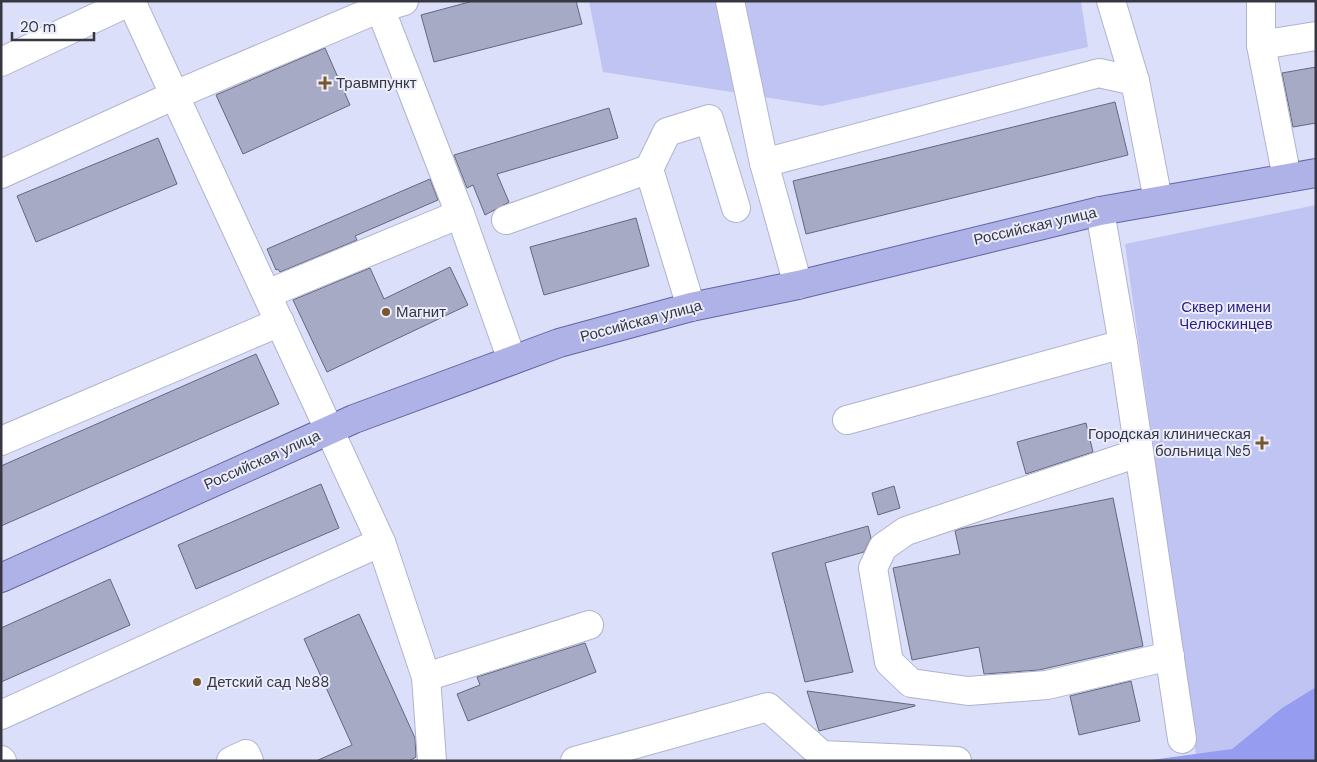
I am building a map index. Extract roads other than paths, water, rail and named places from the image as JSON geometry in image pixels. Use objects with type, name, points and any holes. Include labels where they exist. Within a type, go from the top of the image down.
[{"type":"main road","name":"Российская улица","points":[[1,578],[330,430],[559,343],[691,307],[798,285],[1100,211],[1316,173]]},
{"type":"street","points":[[1,62],[131,1],[381,542],[426,677],[432,761]]},
{"type":"street","points":[[730,1],[764,163],[798,285]]},
{"type":"street","points":[[1110,1],[1135,81],[1158,200]]},
{"type":"street","points":[[1261,1],[1261,45],[1287,178]]},
{"type":"street","points":[[1,174],[175,95],[392,4],[460,214],[512,360]]},
{"type":"street","points":[[1261,45],[1316,36]]},
{"type":"street","points":[[764,163],[1099,73],[1135,81]]},
{"type":"street","points":[[691,307],[649,169],[667,132],[709,119],[736,208]]},
{"type":"street","points":[[506,220],[649,169]]},
{"type":"street","points":[[1100,211],[1124,344],[1138,453],[1182,739]]},
{"type":"street","points":[[267,294],[460,214]]},
{"type":"street","points":[[1,441],[280,322]]},
{"type":"street","points":[[847,420],[1124,344]]},
{"type":"street","points":[[1138,453],[906,531],[883,547],[873,568],[890,662],[912,683],[968,691],[1047,685],[1170,656]]},
{"type":"street","points":[[1,715],[381,542]]},
{"type":"street","points":[[426,677],[589,625]]},
{"type":"street","points":[[575,761],[768,707],[822,755],[957,761]]},
{"type":"street","points":[[231,761],[246,754],[249,761]]},
{"type":"water","points":[[1316,687],[1316,761],[1144,761],[1232,749],[1282,708]]},
{"type":"place","name":"Травмпункт","points":[[325,83]]},
{"type":"place","name":"Магнит","points":[[386,312]]},
{"type":"place","name":"Городская клиническая больница №5","points":[[1262,443]]},
{"type":"place","name":"Детский сад №88","points":[[197,682]]},
{"type":"park label","name":"Сквер имени Челюскинцев","points":[[1226,316]]}]
